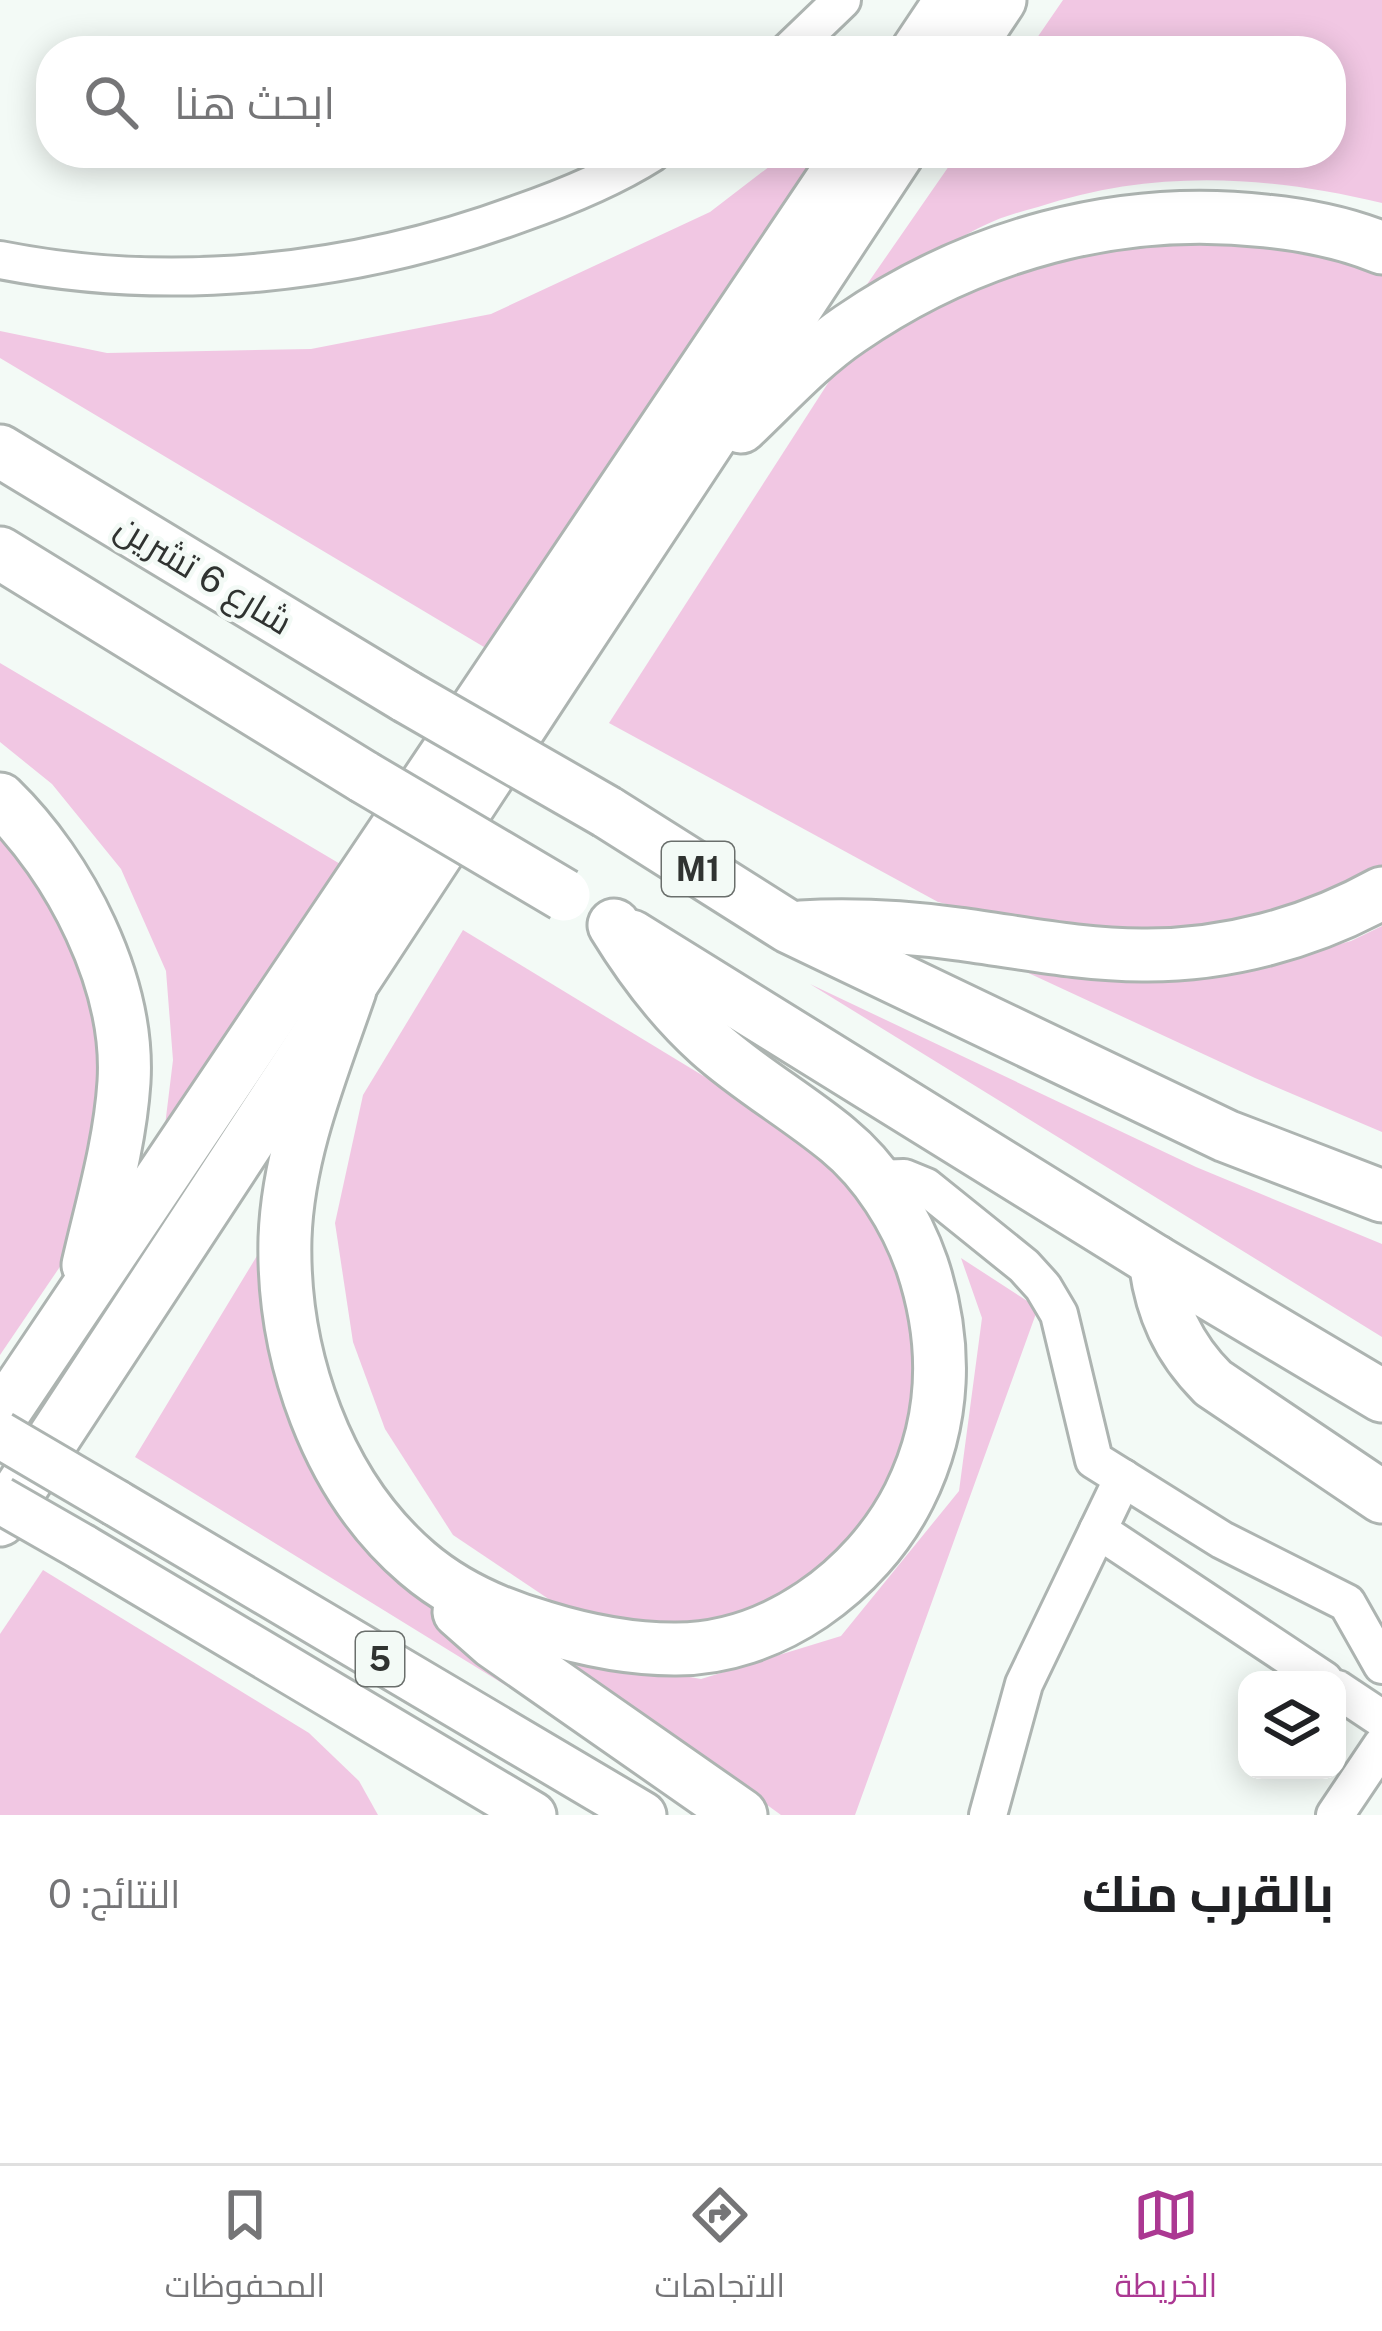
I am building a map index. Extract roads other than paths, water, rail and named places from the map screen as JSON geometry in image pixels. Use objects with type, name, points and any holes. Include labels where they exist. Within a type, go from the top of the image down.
[{"type":"highway","points":[[927,36],[950,0]]},
{"type":"highway","points":[[976,36],[1000,0]]},
{"type":"highway","points":[[0,1418],[840,168]]},
{"type":"highway","points":[[0,1520],[888,168]]},
{"type":"highway","points":[[644,535],[740,428],[847,331],[916,288],[991,254],[1069,231],[1150,218],[1232,217],[1302,225],[1382,248]]},
{"type":"highway","name":"شارع 6 تشرين","points":[[0,451],[607,812],[789,927]]},
{"type":"highway","points":[[0,553],[1382,1396]]},
{"type":"highway","points":[[0,800],[45,850],[77,902],[103,957],[118,1016],[124,1077],[118,1138],[81,1296]]},
{"type":"highway","points":[[789,927],[845,924],[1141,955],[1196,952],[1304,928],[1382,893]]},
{"type":"highway","points":[[417,1564],[465,1597],[568,1635],[677,1649],[730,1642],[780,1623],[826,1596],[865,1561],[898,1518],[922,1471],[936,1419],[941,1366],[936,1312],[902,1219],[842,1142],[742,1070],[683,1018],[614,925]]},
{"type":"highway","points":[[789,927],[1226,1136],[1382,1196]]},
{"type":"highway","points":[[350,990],[307,1115],[292,1175],[285,1236],[287,1297],[297,1358],[325,1435],[377,1522],[455,1608],[493,1642],[741,1815]]},
{"type":"highway","points":[[1155,1261],[1172,1328],[1213,1383],[1382,1497]]},
{"type":"main road","name":"5","points":[[0,1435],[644,1815]]},
{"type":"main road","name":"5","points":[[0,1500],[533,1815]]},
{"type":"street","points":[[805,36],[842,0]]},
{"type":"street","points":[[0,260],[116,275],[206,276],[318,266],[471,232],[556,201],[622,168]]},
{"type":"street","points":[[875,1179],[904,1178],[926,1187],[1024,1266],[1043,1287],[1059,1314],[1094,1460],[1222,1540],[1347,1603],[1382,1665]]},
{"type":"street","points":[[988,1815],[1024,1684],[1123,1478]]},
{"type":"street","points":[[1099,1530],[1310,1671]]},
{"type":"street","points":[[1346,1695],[1382,1719]]},
{"type":"street","points":[[1335,1815],[1382,1744]]}]
